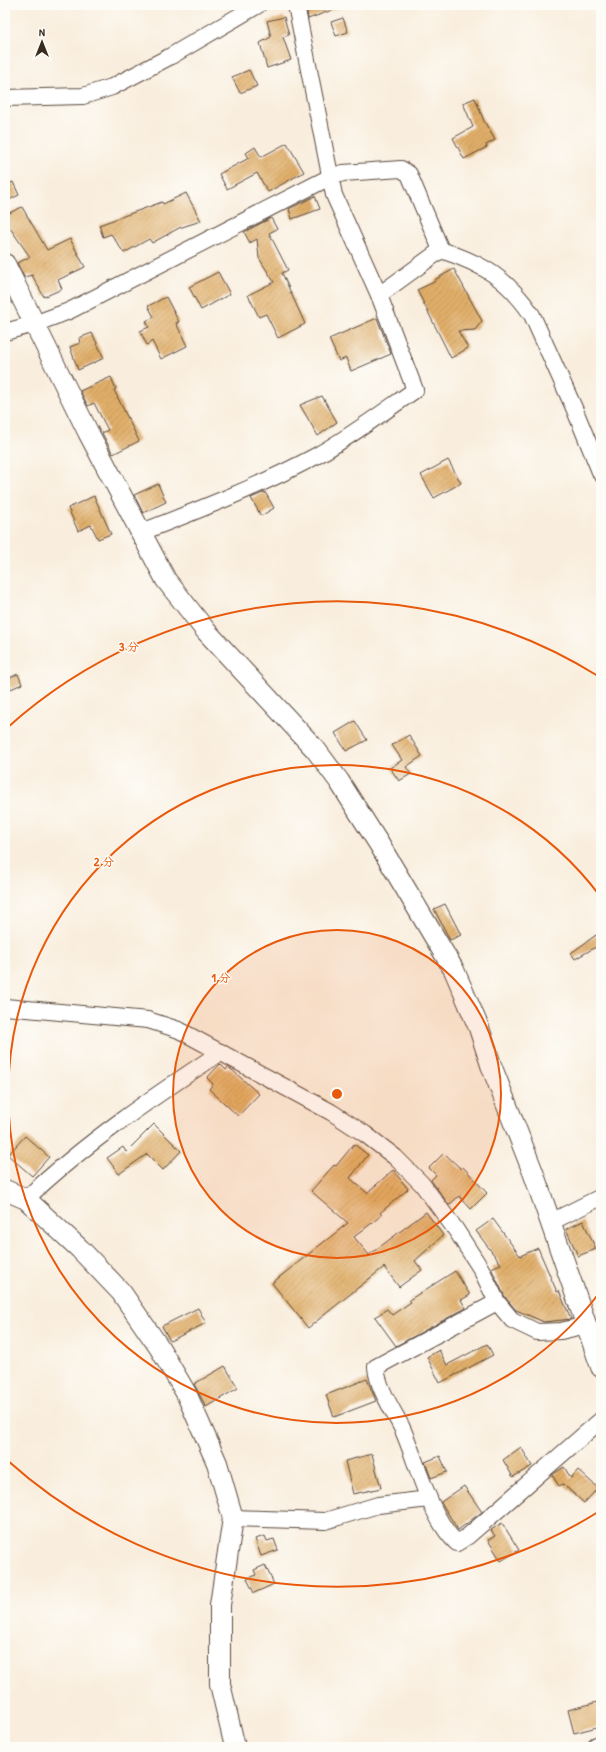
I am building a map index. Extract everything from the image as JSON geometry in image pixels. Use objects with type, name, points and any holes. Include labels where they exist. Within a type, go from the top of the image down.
[{"type":"street","points":[[5,98],[83,96],[112,87],[171,56],[258,5]]},
{"type":"street","points":[[142,532],[236,495],[315,457],[346,439],[415,390],[379,295],[334,194],[296,5]]},
{"type":"street","points":[[5,332],[34,324],[69,311],[330,177],[343,173],[401,169],[409,174],[441,250],[468,259],[492,272],[523,301],[532,315],[558,372],[601,474]]},
{"type":"street","points":[[379,295],[441,250]]},
{"type":"street","points":[[5,264],[88,432],[166,580],[206,631],[316,750],[339,781],[383,850],[454,970],[479,1028],[491,1065],[551,1222],[586,1325],[597,1343],[601,1367]]},
{"type":"street","points":[[5,1007],[148,1020],[179,1030],[331,1112],[365,1134],[395,1157],[422,1184],[456,1230],[481,1269],[497,1302],[512,1320],[537,1332],[561,1331],[586,1325]]},
{"type":"street","points":[[26,1199],[49,1177],[154,1096],[221,1052]]},
{"type":"street","points":[[5,1190],[26,1199],[80,1250],[121,1292],[159,1347],[190,1400],[217,1463],[233,1518],[220,1605],[220,1684],[235,1747]]},
{"type":"street","points":[[551,1222],[601,1197]]},
{"type":"street","points":[[497,1302],[376,1367],[377,1380],[402,1429],[429,1499],[451,1537],[457,1543],[468,1536],[601,1420]]},
{"type":"street","points":[[233,1518],[325,1521],[378,1505],[429,1499]]},
{"type":"street","points":[[597,1747],[601,1746]]},
{"type":"building","points":[[306,5],[342,5],[343,6],[308,19]]},
{"type":"building","points":[[284,17],[289,35],[283,37],[291,60],[267,68],[260,43],[271,37],[267,21]]},
{"type":"building","points":[[343,18],[348,32],[336,36],[331,22]]},
{"type":"building","points":[[249,70],[257,86],[240,93],[232,77]]},
{"type":"building","points":[[475,98],[484,121],[495,140],[486,145],[487,147],[464,159],[453,138],[473,127],[463,103]]},
{"type":"building","points":[[287,143],[304,172],[268,192],[257,173],[227,189],[219,174],[249,158],[246,153],[255,147],[261,157]]},
{"type":"building","points":[[13,182],[19,195],[9,200],[5,185]]},
{"type":"building","points":[[186,193],[201,221],[179,228],[152,243],[149,239],[124,253],[111,234],[103,237],[99,225],[162,202],[163,204]]},
{"type":"building","points":[[315,196],[320,209],[292,219],[289,209]]},
{"type":"building","points":[[22,207],[47,250],[70,239],[85,267],[58,280],[62,289],[44,297],[32,275],[24,277],[17,263],[30,257],[10,228],[5,231],[5,215]]},
{"type":"building","points":[[271,218],[277,229],[269,233],[288,270],[282,273],[305,324],[278,338],[266,314],[259,317],[248,295],[274,282],[259,258],[257,239],[250,243],[244,232]]},
{"type":"building","points":[[454,269],[482,321],[475,330],[458,331],[468,348],[451,358],[417,290],[434,282],[436,279]]},
{"type":"building","points":[[218,272],[230,294],[201,310],[189,287]]},
{"type":"building","points":[[166,297],[179,322],[176,323],[187,346],[161,359],[152,341],[147,345],[140,331],[149,327],[146,321],[154,317],[148,306]]},
{"type":"building","points":[[377,318],[391,354],[351,371],[346,358],[339,361],[329,339]]},
{"type":"building","points":[[92,333],[104,358],[78,370],[70,347],[80,343],[79,338]]},
{"type":"building","points":[[111,377],[116,389],[114,390],[139,441],[113,454],[102,433],[108,430],[94,403],[88,406],[80,391]]},
{"type":"building","points":[[322,396],[337,422],[318,436],[300,405]]},
{"type":"building","points":[[448,460],[461,483],[434,498],[421,475]]},
{"type":"building","points":[[158,484],[166,502],[143,513],[134,495]]},
{"type":"building","points":[[265,492],[274,508],[261,516],[251,498]]},
{"type":"building","points":[[94,496],[111,534],[98,539],[91,525],[78,531],[68,508]]},
{"type":"building","points":[[18,674],[22,684],[11,689],[7,679]]},
{"type":"building","points":[[355,721],[367,740],[346,751],[335,733]]},
{"type":"building","points":[[409,735],[422,756],[406,767],[411,774],[399,781],[390,768],[402,760],[392,745]]},
{"type":"building","points":[[445,904],[461,935],[450,940],[434,909]]},
{"type":"building","points":[[596,935],[601,940],[601,944],[575,959],[571,953]]},
{"type":"building","points":[[220,1064],[226,1070],[228,1067],[232,1070],[259,1094],[238,1116],[209,1089],[213,1084],[207,1078]]},
{"type":"building","points":[[154,1124],[181,1151],[163,1170],[147,1154],[119,1174],[107,1158],[123,1147],[126,1152]]},
{"type":"building","points":[[25,1136],[49,1157],[32,1176],[8,1155]]},
{"type":"building","points":[[354,1144],[368,1155],[350,1178],[367,1193],[393,1170],[408,1189],[380,1213],[382,1215],[354,1237],[369,1255],[426,1212],[443,1235],[415,1261],[422,1270],[399,1287],[384,1267],[308,1328],[272,1283],[348,1223],[311,1191],[334,1165],[336,1166]]},
{"type":"building","points":[[444,1153],[461,1169],[463,1167],[487,1193],[471,1209],[459,1196],[449,1205],[431,1180],[436,1175],[429,1168]]},
{"type":"building","points":[[493,1219],[520,1256],[538,1248],[557,1292],[559,1291],[571,1319],[544,1322],[516,1310],[505,1297],[491,1268],[501,1264],[476,1231]]},
{"type":"building","points":[[583,1221],[596,1249],[578,1256],[566,1229]]},
{"type":"building","points":[[455,1271],[470,1295],[461,1300],[466,1308],[396,1346],[375,1317],[387,1309],[392,1315],[411,1302],[409,1300]]},
{"type":"building","points":[[198,1308],[206,1323],[170,1341],[162,1326]]},
{"type":"building","points":[[487,1344],[493,1355],[440,1383],[427,1357],[439,1350],[447,1365]]},
{"type":"building","points":[[225,1366],[238,1388],[206,1407],[194,1384]]},
{"type":"building","points":[[367,1379],[376,1401],[334,1417],[326,1395]]},
{"type":"building","points":[[521,1447],[532,1466],[513,1477],[503,1460]]},
{"type":"building","points":[[372,1454],[381,1488],[353,1494],[345,1461]]},
{"type":"building","points":[[440,1456],[447,1472],[431,1478],[425,1462]]},
{"type":"building","points":[[564,1467],[571,1478],[578,1470],[598,1488],[584,1503],[563,1484],[559,1486],[552,1475]]},
{"type":"building","points":[[464,1486],[482,1512],[458,1530],[441,1502]]},
{"type":"building","points":[[502,1523],[519,1550],[501,1561],[488,1540],[495,1536],[491,1530]]},
{"type":"building","points":[[265,1536],[267,1541],[274,1539],[278,1550],[261,1556],[255,1539]]},
{"type":"building","points":[[265,1565],[274,1584],[254,1593],[247,1579],[256,1575],[254,1570]]},
{"type":"building","points":[[601,1701],[601,1726],[574,1733],[568,1710]]}]
